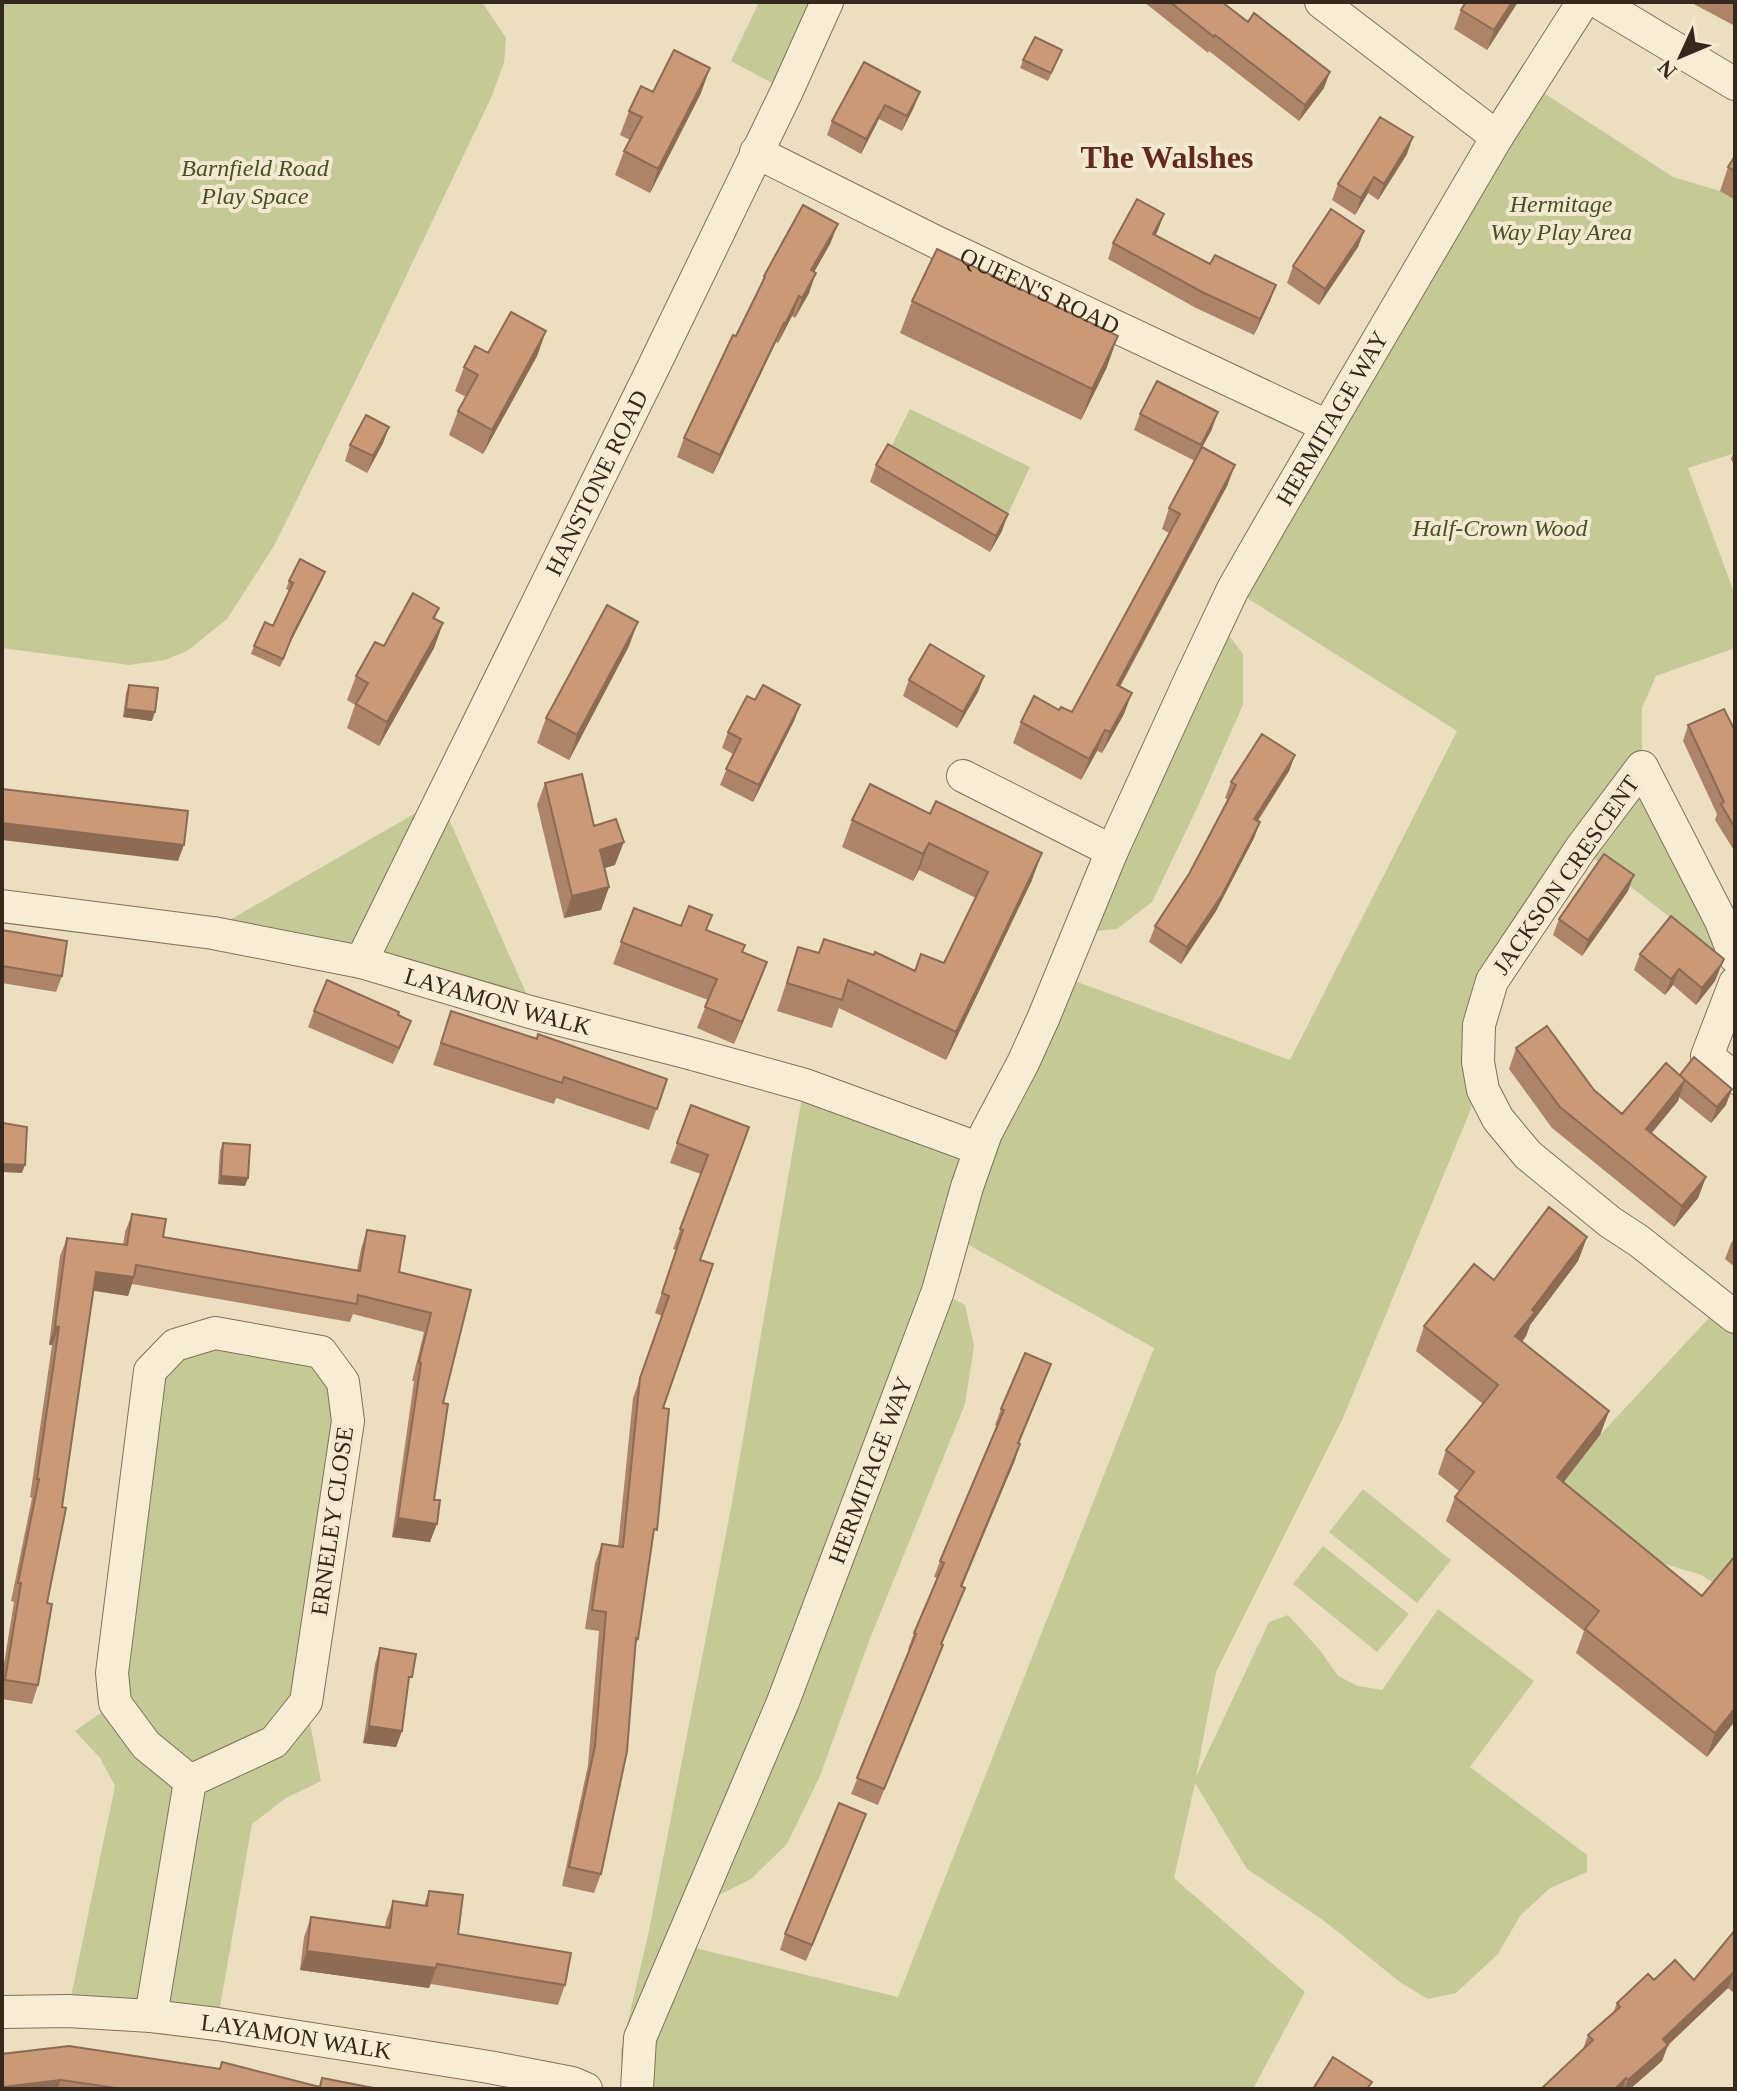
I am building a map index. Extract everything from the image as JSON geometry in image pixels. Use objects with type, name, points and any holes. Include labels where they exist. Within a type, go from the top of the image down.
[{"type":"street","name":"HANSTONE ROAD","points":[[361,962],[646,382],[827,2]]},
{"type":"street","points":[[1321,2],[1497,137]]},
{"type":"street","name":"HERMITAGE WAY","points":[[637,2089],[640,2038],[783,1702],[938,1291],[980,1149],[1043,1019],[1112,851],[1233,589],[1497,137],[1583,2]]},
{"type":"street","points":[[1598,2],[1735,84]]},
{"type":"street","name":"QUEEN'S ROAD","points":[[756,152],[938,243],[1327,426]]},
{"type":"street","name":"JACKSON CRESCENT","points":[[1735,957],[1721,921],[1642,767],[1581,848],[1492,981],[1479,1025],[1478,1062],[1483,1090],[1498,1119],[1528,1155],[1735,1317]]},
{"type":"street","points":[[963,776],[1112,851]]},
{"type":"street","name":"LAYAMON WALK","points":[[2,906],[213,933],[361,962],[530,1012],[805,1085],[980,1149]]},
{"type":"street","points":[[1735,983],[1707,1056],[1735,1078]]},
{"type":"street","name":"ERNELEY CLOSE","points":[[215,1333],[321,1352],[343,1382],[348,1421],[306,1702],[274,1742],[190,1781],[146,1745],[115,1703],[112,1673],[150,1371],[175,1345],[215,1333]]},
{"type":"street","points":[[151,2016],[190,1781]]},
{"type":"street","name":"LAYAMON WALK","points":[[2,2012],[68,2011],[217,2024],[489,2067],[572,2083],[586,2089]]},
{"type":"green space","name":"Barnfield Road Play Space","points":[[2,2],[482,2],[506,38],[504,63],[491,98],[274,546],[227,619],[187,651],[165,660],[129,665],[2,648]]},
{"type":"green space","points":[[759,2],[827,2],[787,91],[731,61]]},
{"type":"green space","name":"Half-Crown Wood","points":[[1530,84],[1673,177],[1720,191],[1735,200],[1735,453],[1688,468],[1735,595],[1735,648],[1656,676],[1642,708],[1642,767],[1735,968],[1581,848],[1492,981],[1471,1109],[1343,1418],[1216,1672],[1196,1777],[1269,1622],[1288,1615],[1319,1649],[1338,1676],[1358,1686],[1382,1690],[1438,1609],[1534,1681],[1470,1767],[1587,1855],[1587,1872],[1550,1888],[1520,1916],[1498,1954],[1456,1993],[1428,1999],[1401,1983],[1323,1920],[1247,1869],[1195,1783],[1174,1878],[1305,1992],[1253,2089],[623,2089],[621,2051],[649,1931],[731,1508],[803,1091],[980,1149],[1061,976],[1290,1060],[1457,731],[1233,589]],"holes":[[[958,1239],[1154,1348],[898,1997],[691,1947],[697,1906],[751,1879],[787,1844],[820,1776],[869,1641],[965,1404],[974,1346],[965,1305],[938,1290]]]},
{"type":"green space","points":[[910,409],[1030,467],[1006,518],[885,459]]},
{"type":"green space","points":[[1218,621],[1243,654],[1243,705],[1199,804],[1152,902],[1117,929],[1079,933]]},
{"type":"green space","points":[[440,799],[531,1004],[214,929]]},
{"type":"green space","points":[[1721,1305],[1735,1317],[1735,1569],[1720,1588],[1702,1575],[1658,1562],[1552,1496],[1600,1435]]},
{"type":"green space","points":[[175,1345],[321,1352],[343,1382],[306,1702],[321,1781],[286,1798],[252,1824],[217,2024],[68,2011],[115,1786],[100,1758],[75,1731],[115,1703],[150,1371]]},
{"type":"green space","points":[[1363,1489],[1451,1560],[1417,1603],[1329,1532]]},
{"type":"green space","points":[[1323,1546],[1409,1614],[1377,1652],[1293,1584]]},
{"type":"building","points":[[1170,2],[1222,2],[1248,22],[1254,13],[1330,72],[1305,105]]},
{"type":"building","points":[[1466,2],[1512,2],[1494,30],[1461,10]]},
{"type":"building","points":[[1035,37],[1062,50],[1051,73],[1023,60]]},
{"type":"building","points":[[674,50],[710,68],[658,169],[624,151],[642,117],[629,111],[641,86],[653,92]]},
{"type":"building","points":[[864,62],[920,92],[907,116],[885,105],[866,139],[832,121]]},
{"type":"building","points":[[1380,117],[1413,137],[1384,184],[1374,177],[1361,198],[1338,184]]},
{"type":"building","points":[[1735,156],[1735,171],[1728,167]]},
{"type":"building","points":[[1137,199],[1164,214],[1153,234],[1210,264],[1215,255],[1276,285],[1260,319],[1202,292],[1113,243]]},
{"type":"building","points":[[803,205],[838,224],[811,270],[816,273],[784,323],[720,455],[684,438],[733,335],[736,336]]},
{"type":"building","points":[[1331,209],[1364,231],[1325,289],[1293,266]]},
{"type":"building","points":[[937,249],[1118,336],[1092,389],[912,301]]},
{"type":"building","points":[[511,312],[546,331],[492,430],[458,411],[478,375],[464,367],[475,346],[488,353]]},
{"type":"building","points":[[1157,381],[1218,412],[1201,445],[1140,414]]},
{"type":"building","points":[[366,415],[389,427],[373,456],[350,445]]},
{"type":"building","points":[[888,444],[1008,514],[996,536],[876,465]]},
{"type":"building","points":[[1202,447],[1235,465],[1117,685],[1132,693],[1110,732],[1105,730],[1089,759],[1021,722],[1034,696],[1059,710],[1061,707],[1072,712],[1180,514],[1169,508]]},
{"type":"building","points":[[300,559],[325,572],[283,659],[254,646],[265,622],[273,626],[293,583],[289,581]]},
{"type":"building","points":[[413,593],[439,608],[433,618],[443,623],[387,722],[356,704],[368,683],[356,676],[375,642],[384,646]]},
{"type":"building","points":[[607,605],[638,622],[577,735],[546,718]]},
{"type":"building","points":[[930,644],[984,676],[963,712],[909,680]]},
{"type":"building","points":[[129,685],[158,688],[155,712],[126,709]]},
{"type":"building","points":[[763,685],[800,705],[759,785],[726,769],[741,739],[728,732],[747,696],[755,700]]},
{"type":"building","points":[[1724,709],[1735,731],[1735,828],[1721,804],[1724,802],[1688,725]]},
{"type":"building","points":[[1262,734],[1295,755],[1254,819],[1260,822],[1222,895],[1187,947],[1155,926],[1189,874],[1236,785],[1231,782]]},
{"type":"building","points":[[582,774],[594,826],[616,819],[624,842],[600,850],[609,887],[572,896],[545,783]]},
{"type":"building","points":[[870,784],[930,814],[936,801],[1042,853],[956,1032],[848,980],[842,1000],[787,983],[798,947],[819,953],[824,939],[874,955],[875,952],[915,971],[921,954],[944,963],[988,872],[929,843],[923,854],[852,820]]},
{"type":"building","points":[[2,789],[188,811],[184,845],[2,823]]},
{"type":"building","points":[[1604,854],[1634,875],[1588,940],[1559,919]]},
{"type":"building","points":[[689,906],[712,915],[706,930],[745,945],[742,952],[767,962],[742,1022],[705,1007],[717,979],[621,942],[634,908],[681,926]]},
{"type":"building","points":[[1671,916],[1724,959],[1702,988],[1679,969],[1671,979],[1640,954]]},
{"type":"building","points":[[2,930],[67,941],[62,976],[2,966]]},
{"type":"building","points":[[327,980],[399,1012],[398,1015],[411,1021],[399,1048],[314,1011]]},
{"type":"building","points":[[451,1011],[537,1039],[538,1034],[667,1079],[657,1109],[564,1077],[562,1083],[441,1043]]},
{"type":"building","points":[[1547,1026],[1594,1090],[1622,1114],[1666,1063],[1685,1080],[1646,1129],[1706,1177],[1682,1206],[1560,1107],[1516,1048]]},
{"type":"building","points":[[1694,1057],[1732,1089],[1717,1107],[1680,1075]]},
{"type":"building","points":[[691,1105],[749,1127],[700,1260],[713,1264],[663,1408],[669,1409],[657,1530],[654,1529],[636,1638],[627,1751],[601,1874],[569,1867],[595,1746],[606,1612],[592,1610],[602,1544],[623,1547],[640,1378],[669,1296],[662,1293],[683,1230],[680,1229],[708,1155],[677,1143]]},
{"type":"building","points":[[3,1123],[27,1127],[25,1165],[2,1164]]},
{"type":"building","points":[[223,1143],[250,1145],[248,1178],[221,1176]]},
{"type":"building","points":[[1549,1207],[1587,1237],[1515,1336],[1609,1411],[1557,1477],[1702,1596],[1735,1556],[1735,1708],[1715,1733],[1585,1629],[1599,1611],[1455,1497],[1474,1472],[1446,1450],[1498,1385],[1424,1326],[1474,1264],[1494,1280]]},
{"type":"building","points":[[132,1214],[166,1219],[163,1237],[360,1271],[367,1230],[405,1236],[399,1272],[471,1290],[443,1403],[448,1404],[434,1500],[440,1500],[437,1524],[398,1518],[419,1362],[431,1313],[358,1295],[357,1304],[136,1265],[134,1277],[96,1272],[62,1507],[66,1508],[47,1603],[52,1604],[38,1685],[5,1680],[21,1583],[18,1583],[39,1479],[67,1238],[127,1245]]},
{"type":"building","points":[[1025,1353],[1051,1364],[961,1586],[965,1588],[884,1789],[857,1778],[944,1563],[940,1561]]},
{"type":"building","points":[[380,1648],[416,1654],[412,1677],[409,1677],[402,1731],[369,1726]]},
{"type":"building","points":[[839,1803],[866,1814],[812,1945],[785,1934]]},
{"type":"building","points":[[429,1891],[463,1895],[458,1934],[571,1953],[565,1985],[437,1964],[436,1968],[307,1951],[311,1917],[390,1928],[393,1901],[427,1906]]},
{"type":"building","points":[[1735,1930],[1735,1973],[1663,2039],[1668,2045],[1628,2080],[1626,2078],[1615,2089],[1542,2088],[1593,2040],[1588,2035],[1620,2007],[1617,2003],[1648,1974],[1654,1980],[1675,1960],[1694,1980]]},
{"type":"building","points":[[69,2046],[220,2069],[222,2062],[320,2087],[322,2078],[379,2089],[123,2089],[61,2080],[2,2087],[2,2054]]},
{"type":"building","points":[[1333,2057],[1372,2082],[1367,2089],[1313,2089]]},
{"type":"district","name":"The Walshes","points":[[1167,157]]},
{"type":"park label","name":"Hermitage Way Play Area","points":[[1561,218]]}]
